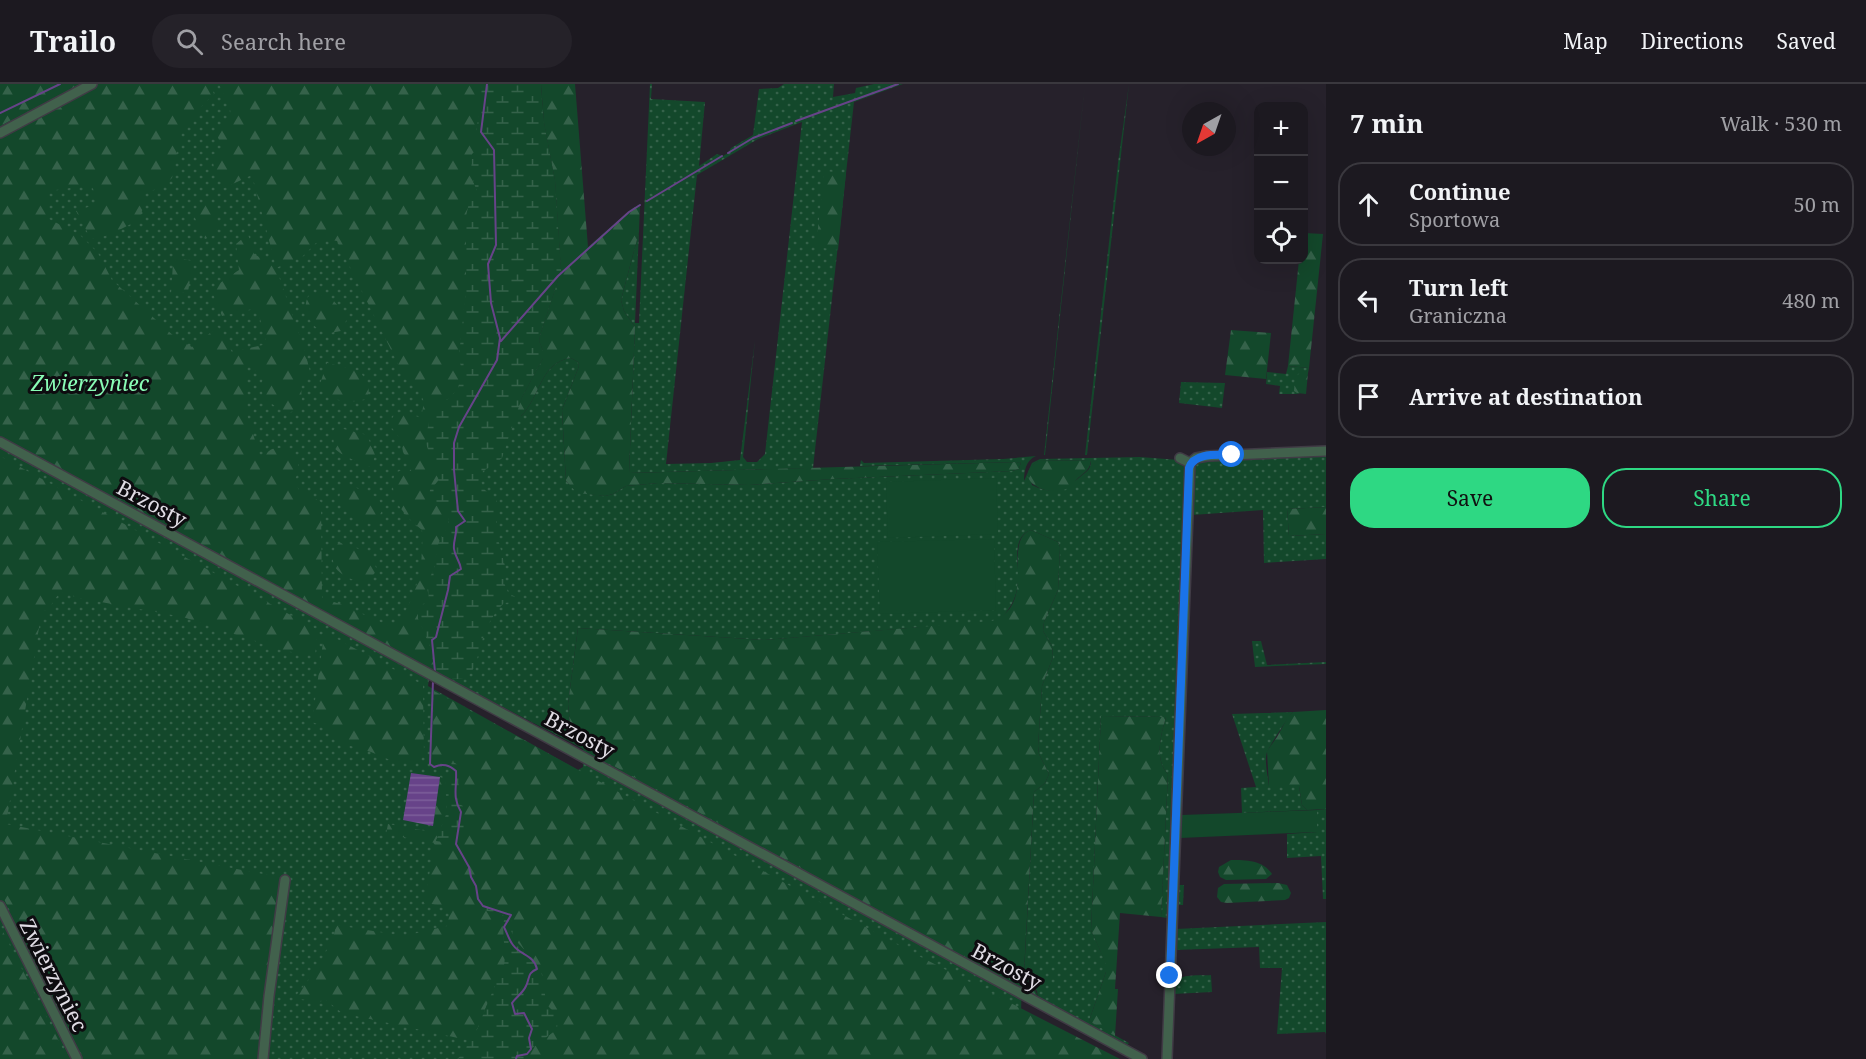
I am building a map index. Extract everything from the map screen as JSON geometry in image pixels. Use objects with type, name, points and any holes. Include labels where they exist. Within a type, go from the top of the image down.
[{"type":"street","points":[[0,133],[92,84]]},
{"type":"street","name":"Brzosty","points":[[0,442],[1142,1059]]},
{"type":"street","points":[[1167,1059],[1190,463],[1196,458],[1207,456],[1326,451]]},
{"type":"street","points":[[1180,458],[1190,463]]},
{"type":"street","points":[[263,1059],[285,880]]},
{"type":"street","name":"Zwierzyniec","points":[[0,906],[77,1059]]},
{"type":"green space","points":[[0,84],[541,84],[544,123],[555,181],[561,271],[540,335],[543,358],[522,397],[516,416],[521,416],[527,409],[541,382],[553,366],[571,358],[578,362],[579,366],[562,410],[566,481],[577,492],[605,496],[626,486],[658,483],[749,485],[1012,471],[1019,469],[1021,462],[860,466],[861,460],[864,463],[1036,456],[1026,466],[1024,481],[1032,463],[1040,459],[1140,457],[1179,460],[1184,464],[1186,474],[1168,951],[1166,953],[1167,918],[1161,917],[1168,774],[1161,762],[1160,747],[1166,717],[1101,716],[1091,930],[1106,963],[1106,972],[1089,1021],[1129,1043],[1127,1045],[1038,998],[1037,991],[1024,974],[1034,792],[1045,783],[1049,774],[1039,754],[1038,746],[1042,686],[1053,657],[1052,646],[1043,631],[1044,622],[1058,590],[1060,547],[1058,542],[1031,530],[1020,539],[1017,553],[1016,592],[1011,605],[1002,617],[1033,613],[1021,1012],[1117,1059],[0,1059]],"holes":[[[1086,460],[1091,461],[1088,470],[1075,481],[1064,488],[1053,491],[1032,485],[1029,471],[1038,461]],[[923,627],[759,649],[584,630],[583,767],[578,770],[428,686],[432,657],[435,672],[572,743],[568,704],[578,628],[764,640]]]},
{"type":"green space","points":[[0,84],[81,84],[0,126]]},
{"type":"green space","name":"Zwierzyniec","points":[[101,84],[210,84],[214,94],[199,109],[187,128],[181,132],[172,178],[162,186],[143,195],[144,205],[139,220],[109,235],[91,239],[76,211],[100,203],[91,185],[49,191],[49,219],[80,235],[98,253],[112,280],[176,338],[192,347],[218,327],[232,352],[267,344],[257,308],[222,316],[211,289],[239,270],[236,244],[248,234],[254,254],[272,264],[275,263],[252,175],[224,188],[214,168],[212,155],[223,150],[215,130],[231,118],[230,109],[219,84],[482,84],[476,135],[484,144],[471,176],[477,191],[470,203],[466,289],[459,356],[462,373],[458,388],[450,398],[436,405],[439,480],[430,490],[440,508],[448,511],[449,521],[437,549],[433,572],[426,583],[430,602],[423,604],[418,611],[418,618],[431,649],[435,672],[0,436],[0,139]],"holes":[[[337,241],[402,372],[420,392],[424,402],[421,418],[403,411],[394,415],[389,424],[401,440],[403,452],[412,464],[411,471],[404,469],[395,473],[393,482],[395,498],[403,512],[422,530],[422,556],[417,582],[408,606],[394,628],[322,598],[321,502],[299,490],[294,481],[298,473],[298,461],[290,453],[277,448],[260,456],[247,415],[245,366],[249,366],[263,379],[261,385],[264,402],[272,404],[285,413],[302,410],[301,381],[311,376],[305,351],[276,268],[303,256],[316,243]]]},
{"type":"green space","points":[[482,84],[540,84],[544,123],[555,181],[561,271],[540,335],[543,358],[522,397],[502,458],[483,471],[480,481],[485,490],[497,501],[497,535],[505,566],[504,583],[517,602],[504,603],[495,614],[486,631],[472,672],[459,679],[449,678],[435,672],[431,649],[418,618],[418,610],[430,602],[426,583],[433,572],[437,549],[449,521],[448,511],[433,504],[429,499],[430,490],[439,480],[425,441],[430,417],[436,405],[450,398],[458,388],[462,373],[459,356],[466,289],[466,216],[469,203],[477,191],[471,176],[472,154],[483,144],[476,135]]},
{"type":"green space","points":[[541,84],[575,84],[588,247],[640,204],[639,232],[621,300],[624,311],[635,327],[629,473],[1021,462],[1019,469],[749,485],[658,483],[626,486],[605,496],[577,493],[566,481],[562,410],[579,366],[578,362],[571,358],[553,366],[527,409],[521,416],[515,416],[522,397],[543,358],[540,335],[561,271],[555,181],[544,123]]},
{"type":"green space","points":[[650,84],[652,84],[651,99],[705,102],[699,166],[717,154],[723,156],[731,148],[753,135],[759,89],[778,88],[784,84],[834,84],[833,97],[855,93],[856,88],[874,84],[903,84],[854,102],[813,468],[629,473],[635,327],[624,311],[621,300],[639,232],[635,323],[639,323]],"holes":[[[802,122],[765,454],[757,462],[747,462],[743,457],[755,340],[740,460],[666,464],[697,175],[758,139]]]},
{"type":"green space","points":[[1085,84],[1045,455],[1044,455]]},
{"type":"green space","points":[[1129,84],[1087,455],[1085,455],[1118,163]]},
{"type":"green space","points":[[824,171],[846,173],[838,250],[816,247]]},
{"type":"green space","points":[[217,204],[217,234],[205,239],[195,218],[197,207]]},
{"type":"green space","points":[[1308,233],[1323,234],[1309,368],[1288,366],[1299,264],[1308,264]]},
{"type":"green space","points":[[177,258],[193,261],[188,292],[171,294],[173,263]]},
{"type":"green space","points":[[313,292],[332,299],[348,317],[341,331],[325,332],[317,328],[309,319],[306,302]]},
{"type":"green space","points":[[1231,330],[1271,333],[1266,379],[1225,375]]},
{"type":"green space","points":[[327,363],[360,371],[369,392],[366,399],[345,402],[330,395],[320,384]]},
{"type":"green space","points":[[1288,366],[1309,368],[1308,373],[1300,373],[1297,393],[1300,394],[1279,394],[1280,386],[1266,384],[1267,372],[1286,374]]},
{"type":"green space","points":[[1300,373],[1308,373],[1306,394],[1294,391],[1295,377]]},
{"type":"green space","points":[[1181,382],[1225,383],[1222,408],[1179,403]]},
{"type":"green space","points":[[336,427],[367,435],[375,455],[372,466],[365,467],[334,448],[333,431]]},
{"type":"green space","points":[[1326,454],[1326,507],[1287,509],[1289,536],[1326,534],[1326,559],[1264,563],[1263,510],[1192,515],[1193,469],[1200,461]]},
{"type":"green space","points":[[0,456],[318,630],[315,655],[284,651],[183,617],[79,598],[60,592],[47,611],[42,610],[6,824],[283,878],[260,1059],[84,1059],[0,891]]},
{"type":"green space","points":[[1091,460],[1087,470],[1069,487],[1060,491],[1051,491],[1035,485],[1028,474],[1030,468],[1038,461]]},
{"type":"green space","points":[[996,478],[998,534],[888,538],[886,482]]},
{"type":"green space","points":[[346,483],[378,498],[383,508],[376,524],[361,520],[339,500],[341,486]]},
{"type":"green space","points":[[1326,507],[1326,534],[1289,536],[1287,509]]},
{"type":"green space","points":[[1031,530],[1058,542],[1060,547],[1058,590],[1044,622],[1043,631],[1052,646],[1053,657],[1042,686],[1038,746],[1039,754],[1049,774],[1045,783],[1034,792],[1024,971],[1038,998],[572,743],[568,704],[578,628],[764,640],[992,621],[1006,613],[1014,601],[1017,588],[1019,546],[1023,536]]},
{"type":"green space","points":[[994,539],[996,610],[880,614],[877,542]]},
{"type":"green space","points":[[340,543],[357,548],[375,564],[377,570],[367,583],[347,577],[335,566],[333,561],[335,546]]},
{"type":"green space","points":[[326,633],[423,685],[424,756],[414,764],[390,760],[344,744],[331,737],[325,727],[312,722]]},
{"type":"green space","points":[[1252,641],[1261,641],[1267,665],[1326,662],[1326,664],[1255,667]]},
{"type":"green space","points":[[434,691],[913,953],[1120,1059],[524,1059],[531,1049],[557,1029],[545,1004],[543,976],[532,958],[513,938],[511,911],[487,911],[505,915],[502,925],[520,961],[498,978],[472,1041],[342,1013],[326,1000],[318,1002],[294,998],[314,973],[333,939],[336,925],[404,936],[447,926],[451,907],[424,903],[435,843],[386,834],[388,824],[432,832],[440,777],[445,779],[447,812],[436,841],[457,834],[464,822],[465,817],[457,803],[455,763],[432,762]]},
{"type":"green space","points":[[1326,710],[1326,809],[1307,810],[1302,805],[1299,786],[1269,787],[1267,751],[1293,712]]},
{"type":"green space","points":[[1293,712],[1267,752],[1267,773],[1269,786],[1299,786],[1302,805],[1307,810],[1242,813],[1241,788],[1256,787],[1232,714]]},
{"type":"green space","points":[[1101,716],[1166,717],[1160,747],[1161,762],[1168,774],[1161,917],[1120,913],[1115,989],[1118,989],[1115,1036],[1089,1021],[1106,972],[1106,964],[1091,930]]},
{"type":"green space","points":[[447,763],[455,763],[460,767],[457,803],[463,806],[464,822],[469,827],[457,834],[456,844],[436,841],[447,812],[445,779],[451,773]]},
{"type":"green space","points":[[1326,809],[1326,899],[1323,899],[1321,856],[1287,858],[1287,834],[1317,832],[1317,810]]},
{"type":"green space","points":[[1317,810],[1317,832],[1180,838],[1181,815]]},
{"type":"green space","points":[[1231,860],[1259,863],[1272,874],[1266,879],[1226,880],[1220,877],[1219,867]]},
{"type":"green space","points":[[1278,883],[1287,885],[1291,893],[1289,898],[1227,903],[1221,902],[1217,897],[1218,888],[1224,884]]},
{"type":"green space","points":[[1176,885],[1184,885],[1183,905],[1177,905],[1176,929],[1326,922],[1326,1034],[1325,1032],[1277,1034],[1282,968],[1260,968],[1259,947],[1175,950]]},
{"type":"green space","points":[[483,906],[511,911],[513,938],[532,958],[543,976],[546,1004],[558,1016],[557,1029],[531,1049],[524,1059],[458,1059],[476,1032],[504,964],[505,916],[487,911]]},
{"type":"green space","points":[[0,926],[68,1059],[0,1059]]},
{"type":"green space","points":[[1211,975],[1212,992],[1173,994],[1173,983],[1181,978]]},
{"type":"shaded area","points":[[411,773],[440,777],[433,826],[403,820]]},
{"type":"waterway","points":[[0,113],[60,84]]},
{"type":"waterway","name":"Zwierzyniec","points":[[435,672],[432,640],[436,637],[450,576],[461,569],[454,543],[456,527],[465,521],[458,511],[454,443],[459,427],[497,360],[500,338],[491,303],[488,264],[496,245],[494,150],[481,132],[487,84]]},
{"type":"waterway","points":[[796,121],[898,84]]},
{"type":"waterway","points":[[728,153],[753,138],[792,123]]},
{"type":"waterway","points":[[647,201],[722,156]]},
{"type":"waterway","points":[[501,341],[558,276],[629,212],[640,205]]},
{"type":"waterway","name":"Zwierzyniec","points":[[433,681],[430,764],[434,767],[446,765],[456,771],[456,797],[461,812],[456,844],[469,867],[478,899],[483,906],[511,915],[504,927],[509,939],[516,948],[533,961],[537,969],[530,974],[525,988],[512,1003],[515,1014],[524,1013],[532,1029],[529,1038],[531,1049],[527,1054],[517,1056],[516,1059]]},
{"type":"route","points":[[1170,976],[1189,468],[1192,461],[1199,458],[1232,455]]}]
